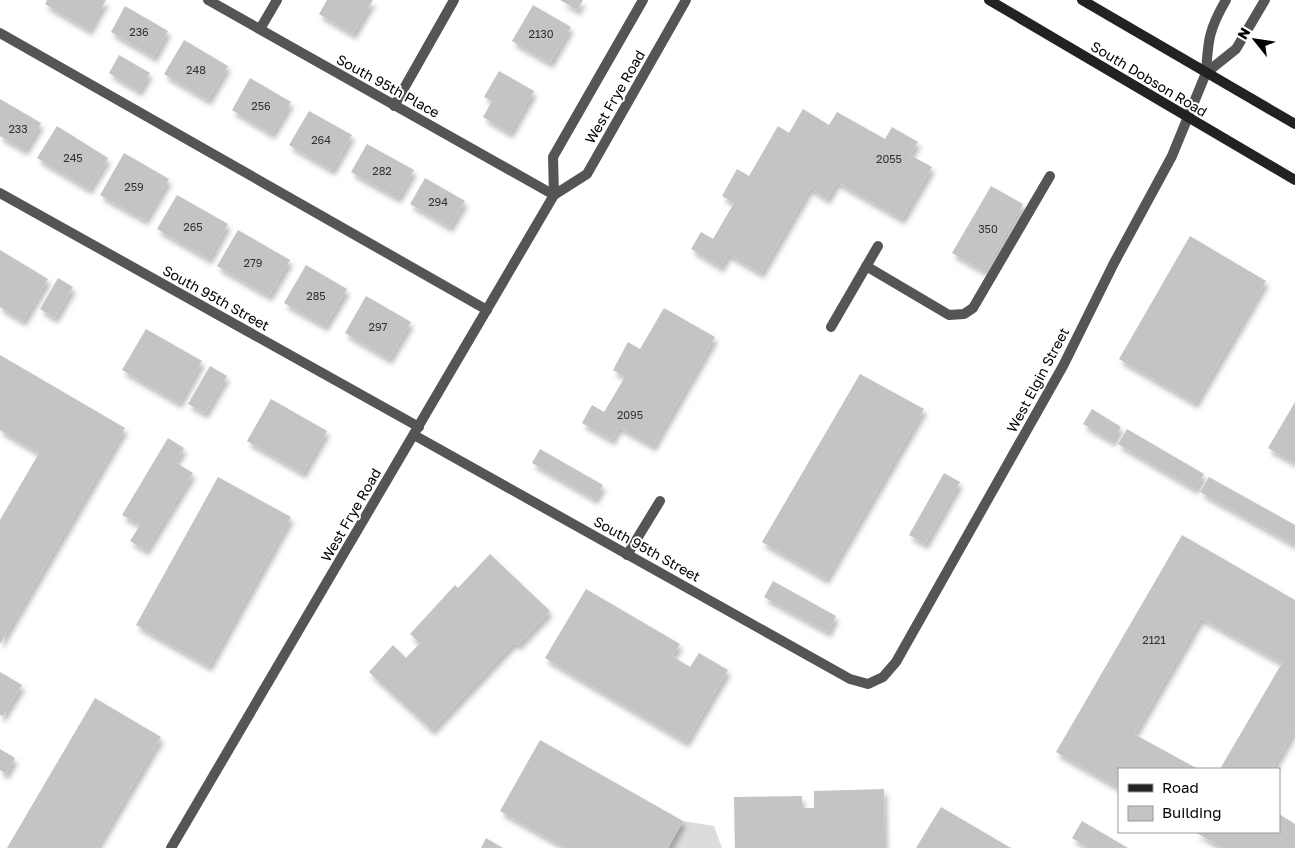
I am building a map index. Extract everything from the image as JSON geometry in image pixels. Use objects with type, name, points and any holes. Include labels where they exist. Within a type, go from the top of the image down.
[{"type":"main road","name":"South Dobson Road","points":[[990,0],[1295,180]]},
{"type":"main road","points":[[1082,0],[1295,124]]},
{"type":"street","name":"South 95th Place","points":[[208,0],[554,195]]},
{"type":"street","points":[[260,29],[277,0]]},
{"type":"street","points":[[394,106],[454,0]]},
{"type":"street","name":"West Frye Road","points":[[554,195],[552,157],[643,0]]},
{"type":"street","name":"West Frye Road","points":[[171,848],[554,195],[587,174],[686,0]]},
{"type":"street","points":[[1206,73],[1208,36],[1214,20],[1226,0]]},
{"type":"street","points":[[1206,73],[1236,49],[1265,0]]},
{"type":"street","points":[[0,33],[486,310]]},
{"type":"street","name":"West Elgin Street","points":[[868,684],[883,676],[896,662],[1057,377],[1109,272],[1172,156],[1206,73]]},
{"type":"street","points":[[866,266],[949,315],[964,314],[974,308],[1050,176]]},
{"type":"street","name":"South 95th Street","points":[[0,193],[628,554],[850,679],[868,684]]},
{"type":"street","points":[[831,327],[878,246]]},
{"type":"street","points":[[628,554],[660,501]]},
{"type":"shaded area","points":[[683,821],[714,826],[722,848],[668,848]]},
{"type":"building","points":[[47,0],[106,0],[89,30],[45,4]]},
{"type":"building","points":[[327,0],[373,0],[353,34],[319,14]]},
{"type":"building","points":[[560,0],[583,0],[577,10]]},
{"type":"building","points":[[533,5],[571,27],[550,63],[512,41]]},
{"type":"building","points":[[125,6],[168,31],[154,57],[111,32]]},
{"type":"building","points":[[184,40],[228,66],[208,100],[164,74]]},
{"type":"building","points":[[119,55],[150,73],[139,91],[109,73]]},
{"type":"building","points":[[499,71],[534,91],[510,133],[483,117],[492,101],[484,97]]},
{"type":"building","points":[[250,78],[291,102],[272,134],[232,110]]},
{"type":"building","points":[[0,99],[41,123],[25,150],[0,136]]},
{"type":"building","points":[[803,109],[829,125],[837,112],[885,139],[892,127],[918,142],[910,155],[932,167],[902,219],[837,182],[827,199],[810,188],[761,273],[728,254],[721,267],[691,249],[701,232],[713,239],[734,203],[722,196],[737,169],[749,176],[778,126],[789,133]]},
{"type":"building","points":[[309,111],[352,135],[332,170],[289,145]]},
{"type":"building","points":[[57,126],[108,158],[89,189],[37,158]]},
{"type":"building","points":[[367,144],[414,170],[398,198],[351,172]]},
{"type":"building","points":[[124,153],[169,179],[145,220],[100,195]]},
{"type":"building","points":[[425,178],[465,201],[450,227],[410,204]]},
{"type":"building","points":[[991,186],[1023,204],[984,271],[952,253]]},
{"type":"building","points":[[177,195],[228,224],[209,259],[157,229]]},
{"type":"building","points":[[238,230],[290,260],[269,296],[217,266]]},
{"type":"building","points":[[1190,236],[1266,281],[1195,403],[1119,359]]},
{"type":"building","points":[[0,250],[48,279],[23,321],[0,307]]},
{"type":"building","points":[[306,265],[347,289],[325,326],[284,303]]},
{"type":"building","points":[[58,278],[73,287],[55,318],[40,309]]},
{"type":"building","points":[[366,296],[411,322],[389,359],[345,333]]},
{"type":"building","points":[[664,308],[715,337],[653,446],[619,427],[612,440],[582,423],[592,405],[604,412],[625,377],[613,370],[628,342],[640,349]]},
{"type":"building","points":[[146,329],[202,361],[179,403],[122,370]]},
{"type":"building","points":[[0,355],[125,428],[0,644],[0,520],[39,453],[0,430]]},
{"type":"building","points":[[210,366],[227,376],[205,413],[188,404]]},
{"type":"building","points":[[860,374],[924,409],[826,579],[762,542]]},
{"type":"building","points":[[271,399],[327,431],[303,473],[247,441]]},
{"type":"building","points":[[1295,402],[1295,463],[1268,448]]},
{"type":"building","points":[[1092,409],[1121,427],[1112,441],[1083,424]]},
{"type":"building","points":[[1127,429],[1204,474],[1195,489],[1118,444]]},
{"type":"building","points":[[168,438],[184,448],[175,462],[193,473],[146,550],[130,541],[140,525],[122,515]]},
{"type":"building","points":[[540,449],[603,485],[595,499],[532,463]]},
{"type":"building","points":[[944,473],[960,482],[925,544],[909,535]]},
{"type":"building","points":[[218,477],[291,517],[209,666],[136,625]]},
{"type":"building","points":[[1209,477],[1295,525],[1295,545],[1200,492]]},
{"type":"building","points":[[1182,535],[1295,600],[1295,729],[1273,768],[1221,768],[1282,663],[1201,618],[1134,734],[1196,768],[1118,768],[1118,787],[1056,752]]},
{"type":"building","points":[[490,554],[550,611],[518,645],[514,642],[432,730],[369,672],[393,645],[406,658],[420,643],[410,634],[455,585],[458,588]]},
{"type":"building","points":[[773,581],[836,616],[828,632],[764,597]]},
{"type":"building","points":[[586,589],[680,644],[672,656],[690,667],[699,653],[728,670],[686,742],[545,658]]},
{"type":"building","points":[[0,672],[22,685],[3,716],[0,715]]},
{"type":"building","points":[[95,698],[161,737],[96,848],[7,848]]},
{"type":"building","points":[[540,740],[683,821],[668,848],[566,848],[500,811]]},
{"type":"building","points":[[0,749],[15,758],[6,774],[0,770]]},
{"type":"building","points":[[884,789],[885,848],[735,848],[734,797],[802,796],[802,808],[814,808],[814,791]]},
{"type":"building","points":[[941,807],[1011,848],[916,848]]},
{"type":"building","points":[[1280,815],[1295,824],[1295,848],[1223,848],[1197,833],[1280,833]]},
{"type":"building","points":[[1082,821],[1128,848],[1090,848],[1072,838]]},
{"type":"building","points":[[486,838],[503,848],[481,848]]}]
